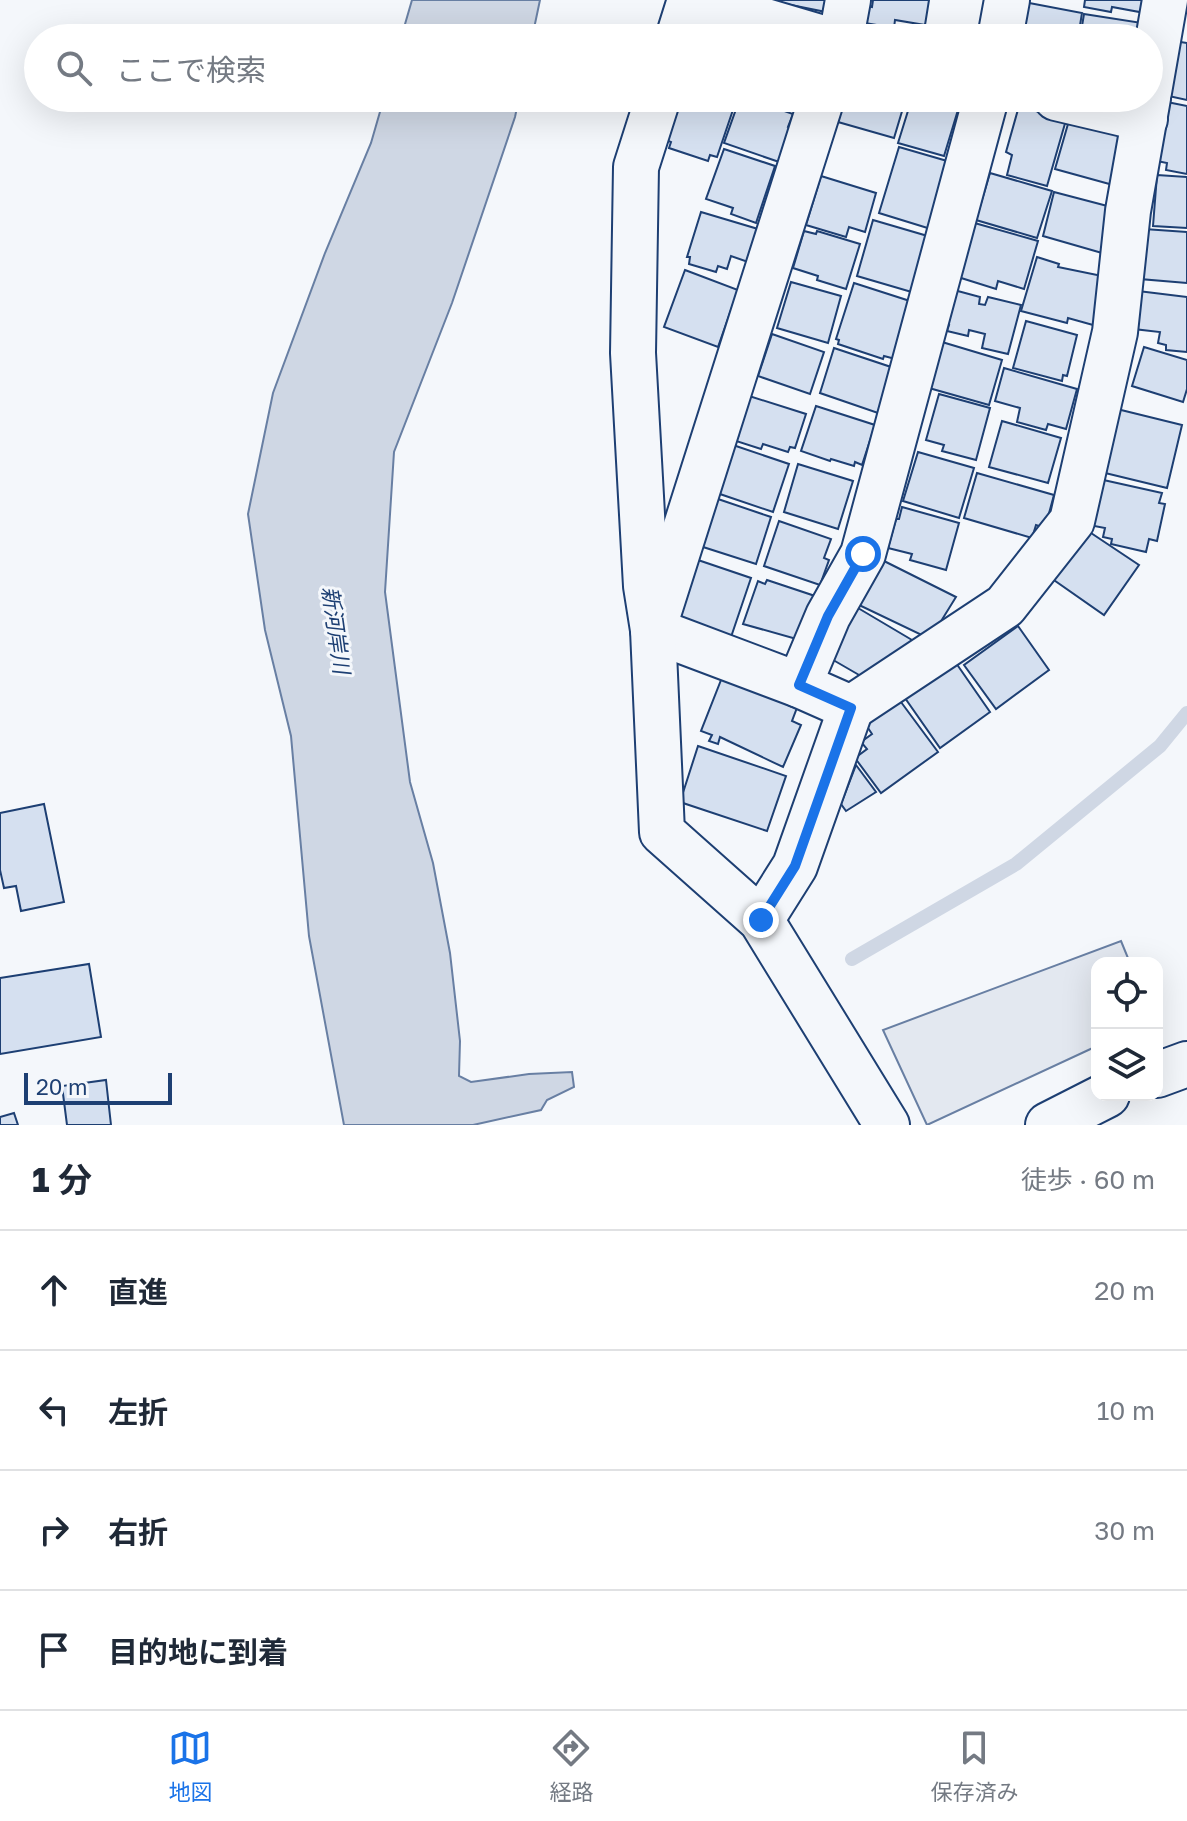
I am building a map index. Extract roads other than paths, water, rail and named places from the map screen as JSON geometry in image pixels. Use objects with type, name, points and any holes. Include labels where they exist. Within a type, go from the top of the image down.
[{"type":"street","points":[[683,24],[692,0],[775,24]]},
{"type":"street","points":[[844,24],[848,0]]},
{"type":"street","points":[[1003,24],[1007,0]]},
{"type":"street","points":[[1161,24],[1165,0]]},
{"type":"street","points":[[654,112],[636,167],[633,353],[645,573],[653,630],[662,832],[761,920],[887,1125]]},
{"type":"street","points":[[653,630],[818,112]]},
{"type":"street","points":[[799,685],[828,616],[863,554],[982,112]]},
{"type":"street","points":[[761,920],[795,866],[851,708],[1005,606],[1072,521],[1115,332],[1128,211],[1145,112]]},
{"type":"street","points":[[653,630],[851,708]]},
{"type":"street","points":[[1163,1073],[1187,1064]]},
{"type":"street","points":[[1048,1125],[1095,1101]]},
{"type":"water","points":[[412,0],[540,0],[535,24],[405,24]]},
{"type":"water","name":"新河岸川","points":[[380,112],[516,112],[452,303],[394,452],[385,592],[410,782],[433,863],[450,953],[460,1041],[459,1076],[471,1082],[572,1072],[574,1087],[547,1100],[541,1110],[473,1125],[344,1125],[309,936],[291,736],[265,630],[248,514],[273,393],[325,253],[371,143]]},
{"type":"waterway","points":[[852,959],[1016,864],[1160,746],[1187,713]]}]
